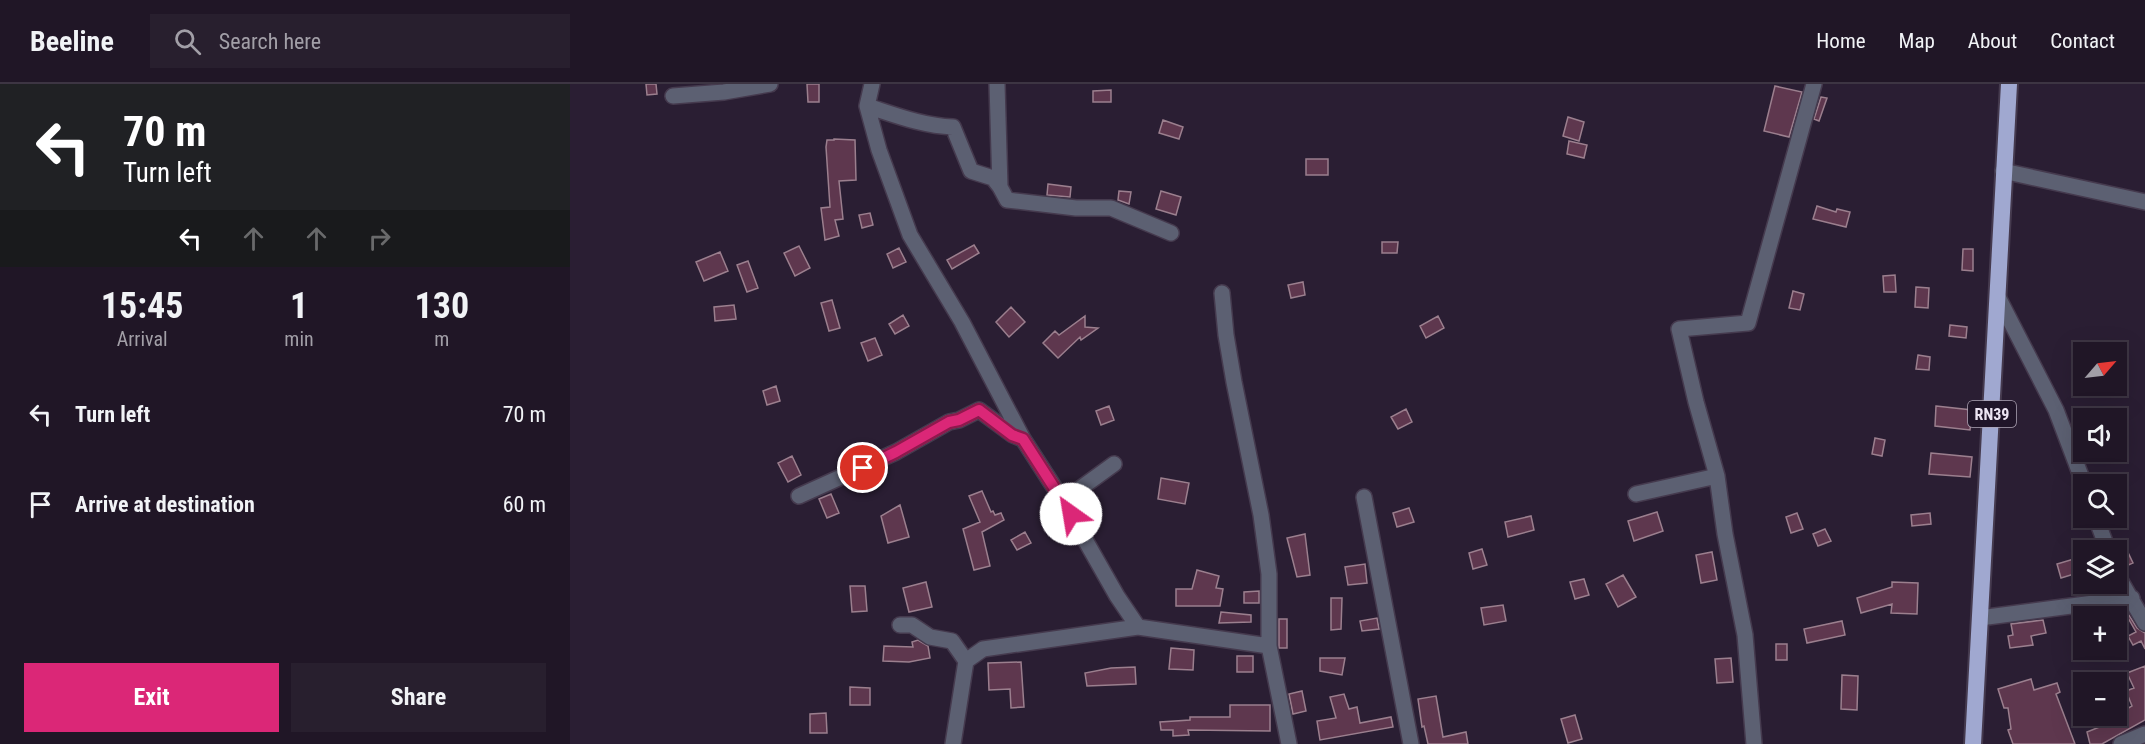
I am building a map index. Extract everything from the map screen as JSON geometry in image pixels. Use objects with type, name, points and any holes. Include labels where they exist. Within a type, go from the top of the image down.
[{"type":"highway","name":"RN39","points":[[1973,744],[2009,84]]},
{"type":"street","points":[[673,96],[724,92],[770,84]]},
{"type":"street","points":[[872,84],[867,106],[879,150],[910,234],[962,322],[1023,439],[1138,627]]},
{"type":"street","points":[[997,84],[1000,187]]},
{"type":"street","points":[[1754,744],[1745,635],[1725,534],[1717,476],[1696,402],[1679,329],[1748,323],[1814,84]]},
{"type":"street","points":[[867,106],[914,122],[953,127],[971,171],[993,178],[1007,200],[1076,208],[1111,208],[1171,233]]},
{"type":"street","points":[[2003,171],[2145,202]]},
{"type":"street","points":[[1222,293],[1234,382],[1264,538],[1269,574],[1269,646],[1289,744]]},
{"type":"street","points":[[1998,297],[2056,410],[2080,474]]},
{"type":"street","points":[[799,496],[896,452],[949,422],[959,420],[979,410],[1012,435],[1023,439]]},
{"type":"street","points":[[1063,501],[1114,464]]},
{"type":"street","points":[[1636,494],[1717,476]]},
{"type":"street","points":[[1364,497],[1411,744]]},
{"type":"street","points":[[2127,590],[2145,623]]},
{"type":"street","points":[[1980,618],[2132,598]]},
{"type":"street","points":[[900,625],[912,625],[930,637],[952,641],[966,661],[954,744]]},
{"type":"street","points":[[966,661],[983,649],[1138,627],[1269,646]]},
{"type":"street","points":[[2121,744],[2145,734]]},
{"type":"building","points":[[646,84],[656,84],[657,94],[647,95]]},
{"type":"building","points":[[807,84],[819,84],[819,102],[808,102]]},
{"type":"building","points":[[1775,86],[1802,92],[1789,137],[1764,131]]},
{"type":"building","points":[[1111,90],[1111,102],[1093,102],[1093,91]]},
{"type":"building","points":[[1821,97],[1827,98],[1819,121],[1814,119]]},
{"type":"building","points":[[1568,117],[1584,122],[1579,141],[1563,136]]},
{"type":"building","points":[[1163,120],[1183,127],[1179,139],[1159,133]]},
{"type":"building","points":[[827,140],[855,140],[856,180],[839,181],[843,219],[835,220],[839,236],[825,240],[821,208],[830,207],[826,147]]},
{"type":"building","points":[[1569,141],[1587,145],[1584,158],[1567,154]]},
{"type":"building","points":[[1306,159],[1328,159],[1328,175],[1306,175]]},
{"type":"building","points":[[1048,184],[1071,187],[1070,197],[1047,195]]},
{"type":"building","points":[[1119,191],[1131,192],[1129,204],[1118,200]]},
{"type":"building","points":[[1161,191],[1181,197],[1176,215],[1156,209]]},
{"type":"building","points":[[1817,206],[1836,212],[1837,209],[1850,212],[1846,227],[1813,219]]},
{"type":"building","points":[[870,213],[873,225],[862,228],[859,215]]},
{"type":"building","points":[[1382,242],[1398,242],[1397,253],[1382,253]]},
{"type":"building","points":[[974,245],[979,253],[952,269],[947,260]]},
{"type":"building","points":[[799,246],[810,268],[795,276],[784,253]]},
{"type":"building","points":[[899,248],[906,262],[893,268],[887,254]]},
{"type":"building","points":[[1963,249],[1973,249],[1973,271],[1962,270]]},
{"type":"building","points":[[720,252],[728,271],[704,281],[696,262]]},
{"type":"building","points":[[748,261],[758,288],[747,292],[737,265]]},
{"type":"building","points":[[1895,275],[1896,292],[1884,292],[1883,276]]},
{"type":"building","points":[[1303,282],[1305,295],[1291,298],[1288,285]]},
{"type":"building","points":[[1916,287],[1929,288],[1928,308],[1915,307]]},
{"type":"building","points":[[1793,291],[1804,294],[1800,310],[1789,308]]},
{"type":"building","points":[[832,300],[840,328],[829,331],[821,303]]},
{"type":"building","points":[[734,305],[736,319],[715,321],[714,307]]},
{"type":"building","points":[[1011,307],[1025,322],[1009,337],[996,322]]},
{"type":"building","points":[[903,315],[909,326],[895,334],[889,324]]},
{"type":"building","points":[[1085,316],[1085,327],[1098,328],[1081,340],[1080,337],[1058,358],[1043,343],[1055,331],[1059,335]]},
{"type":"building","points":[[1438,316],[1444,328],[1426,338],[1420,326]]},
{"type":"building","points":[[1950,325],[1967,327],[1966,338],[1949,336]]},
{"type":"building","points":[[875,338],[882,355],[868,361],[861,343]]},
{"type":"building","points":[[1918,355],[1930,357],[1929,370],[1916,369]]},
{"type":"building","points":[[776,386],[780,401],[767,405],[763,391]]},
{"type":"building","points":[[1109,406],[1114,420],[1101,425],[1096,411]]},
{"type":"building","points":[[1936,406],[1972,410],[1970,430],[1935,426]]},
{"type":"building","points":[[1406,409],[1412,422],[1398,429],[1391,417]]},
{"type":"building","points":[[1875,438],[1885,440],[1882,456],[1872,454]]},
{"type":"building","points":[[1931,453],[1972,457],[1970,477],[1929,474]]},
{"type":"building","points":[[792,456],[801,475],[788,482],[778,463]]},
{"type":"building","points":[[1161,478],[1189,483],[1185,504],[1158,499]]},
{"type":"building","points":[[982,491],[991,512],[993,511],[995,515],[1001,513],[1004,520],[982,532],[990,566],[974,570],[963,529],[980,522],[969,496]]},
{"type":"building","points":[[831,494],[839,513],[827,518],[819,499]]},
{"type":"building","points":[[900,505],[909,537],[888,543],[881,516]]},
{"type":"building","points":[[1409,508],[1414,522],[1397,527],[1393,513]]},
{"type":"building","points":[[1657,512],[1663,531],[1634,541],[1628,521]]},
{"type":"building","points":[[1797,513],[1803,529],[1791,533],[1786,517]]},
{"type":"building","points":[[1930,513],[1931,524],[1912,526],[1911,515]]},
{"type":"building","points":[[1531,516],[1534,530],[1508,537],[1505,522]]},
{"type":"building","points":[[1825,529],[1831,541],[1818,546],[1813,534]]},
{"type":"building","points":[[1025,532],[1031,543],[1017,550],[1011,540]]},
{"type":"building","points":[[1305,534],[1310,575],[1297,577],[1287,538]]},
{"type":"building","points":[[1482,549],[1487,565],[1473,569],[1469,553]]},
{"type":"building","points":[[2127,550],[2133,563],[2127,566]]},
{"type":"building","points":[[1712,552],[1717,580],[1701,583],[1696,555]]},
{"type":"building","points":[[2073,559],[2073,574],[2061,578],[2057,564]]},
{"type":"building","points":[[1365,564],[1367,583],[1348,585],[1345,567]]},
{"type":"building","points":[[1197,570],[1219,576],[1216,588],[1223,589],[1220,606],[1176,606],[1176,589],[1192,589]]},
{"type":"building","points":[[1623,575],[1636,597],[1618,607],[1606,584]]},
{"type":"building","points":[[1584,579],[1589,595],[1575,599],[1570,582]]},
{"type":"building","points":[[926,582],[932,607],[909,612],[903,588]]},
{"type":"building","points":[[1892,582],[1918,583],[1917,614],[1891,613],[1892,604],[1861,613],[1857,598],[1892,587]]},
{"type":"building","points":[[850,586],[865,586],[867,611],[852,612]]},
{"type":"building","points":[[1259,591],[1259,603],[1244,603],[1244,592]]},
{"type":"building","points":[[1331,598],[1342,598],[1341,629],[1331,630]]},
{"type":"building","points":[[1503,605],[1506,621],[1484,625],[1481,608]]},
{"type":"building","points":[[1221,612],[1251,615],[1251,622],[1219,623]]},
{"type":"building","points":[[2127,612],[2137,628],[2145,633],[2145,649],[2141,641],[2133,645],[2128,636],[2136,632]]},
{"type":"building","points":[[1377,618],[1379,629],[1362,631],[1360,621]]},
{"type":"building","points":[[1279,619],[1287,619],[1287,648],[1279,648]]},
{"type":"building","points":[[2043,620],[2046,633],[2031,636],[2033,645],[2010,648],[2008,636],[2013,635],[2011,624]]},
{"type":"building","points":[[1842,621],[1845,635],[1807,643],[1804,629]]},
{"type":"building","points":[[918,640],[928,646],[930,658],[909,662],[883,661],[884,646],[913,647],[912,642]]},
{"type":"building","points":[[1776,644],[1787,644],[1787,660],[1776,660]]},
{"type":"building","points":[[1171,648],[1194,650],[1193,670],[1169,669]]},
{"type":"building","points":[[1237,656],[1253,656],[1253,672],[1237,672]]},
{"type":"building","points":[[1320,658],[1345,658],[1342,675],[1320,671]]},
{"type":"building","points":[[1731,658],[1733,682],[1717,683],[1715,659]]},
{"type":"building","points":[[1021,662],[1024,707],[1011,708],[1010,689],[989,690],[988,663]]},
{"type":"building","points":[[2145,666],[2145,720],[2102,744],[2090,744],[2087,732],[2102,726],[2127,726],[2127,709],[2132,706],[2127,691],[2134,688],[2127,673]]},
{"type":"building","points":[[1135,667],[1136,684],[1087,686],[1085,673],[1111,668]]},
{"type":"building","points":[[1842,675],[1858,676],[1857,710],[1841,709]]},
{"type":"building","points":[[2031,679],[2034,690],[2057,683],[2060,692],[2056,694],[2075,744],[2013,744],[2008,730],[2011,729],[2008,708],[2004,708],[1998,689]]},
{"type":"building","points":[[850,687],[870,688],[870,705],[850,705]]},
{"type":"building","points":[[1302,691],[1306,711],[1293,714],[1289,694]]},
{"type":"building","points":[[1344,694],[1349,709],[1357,707],[1360,723],[1391,717],[1393,727],[1320,740],[1317,721],[1336,718],[1330,697]]},
{"type":"building","points":[[1436,696],[1443,737],[1466,732],[1468,744],[1428,744],[1424,726],[1422,727],[1418,699]]},
{"type":"building","points":[[1230,705],[1270,705],[1270,731],[1188,730],[1189,735],[1173,736],[1173,730],[1161,730],[1160,722],[1190,720],[1190,717],[1230,717]]},
{"type":"building","points":[[826,713],[827,733],[810,733],[810,714]]},
{"type":"building","points":[[1575,715],[1582,739],[1568,743],[1561,719]]},
{"type":"route","points":[[863,468],[949,422],[959,420],[979,410],[1012,435],[1023,439],[1071,514]]}]
